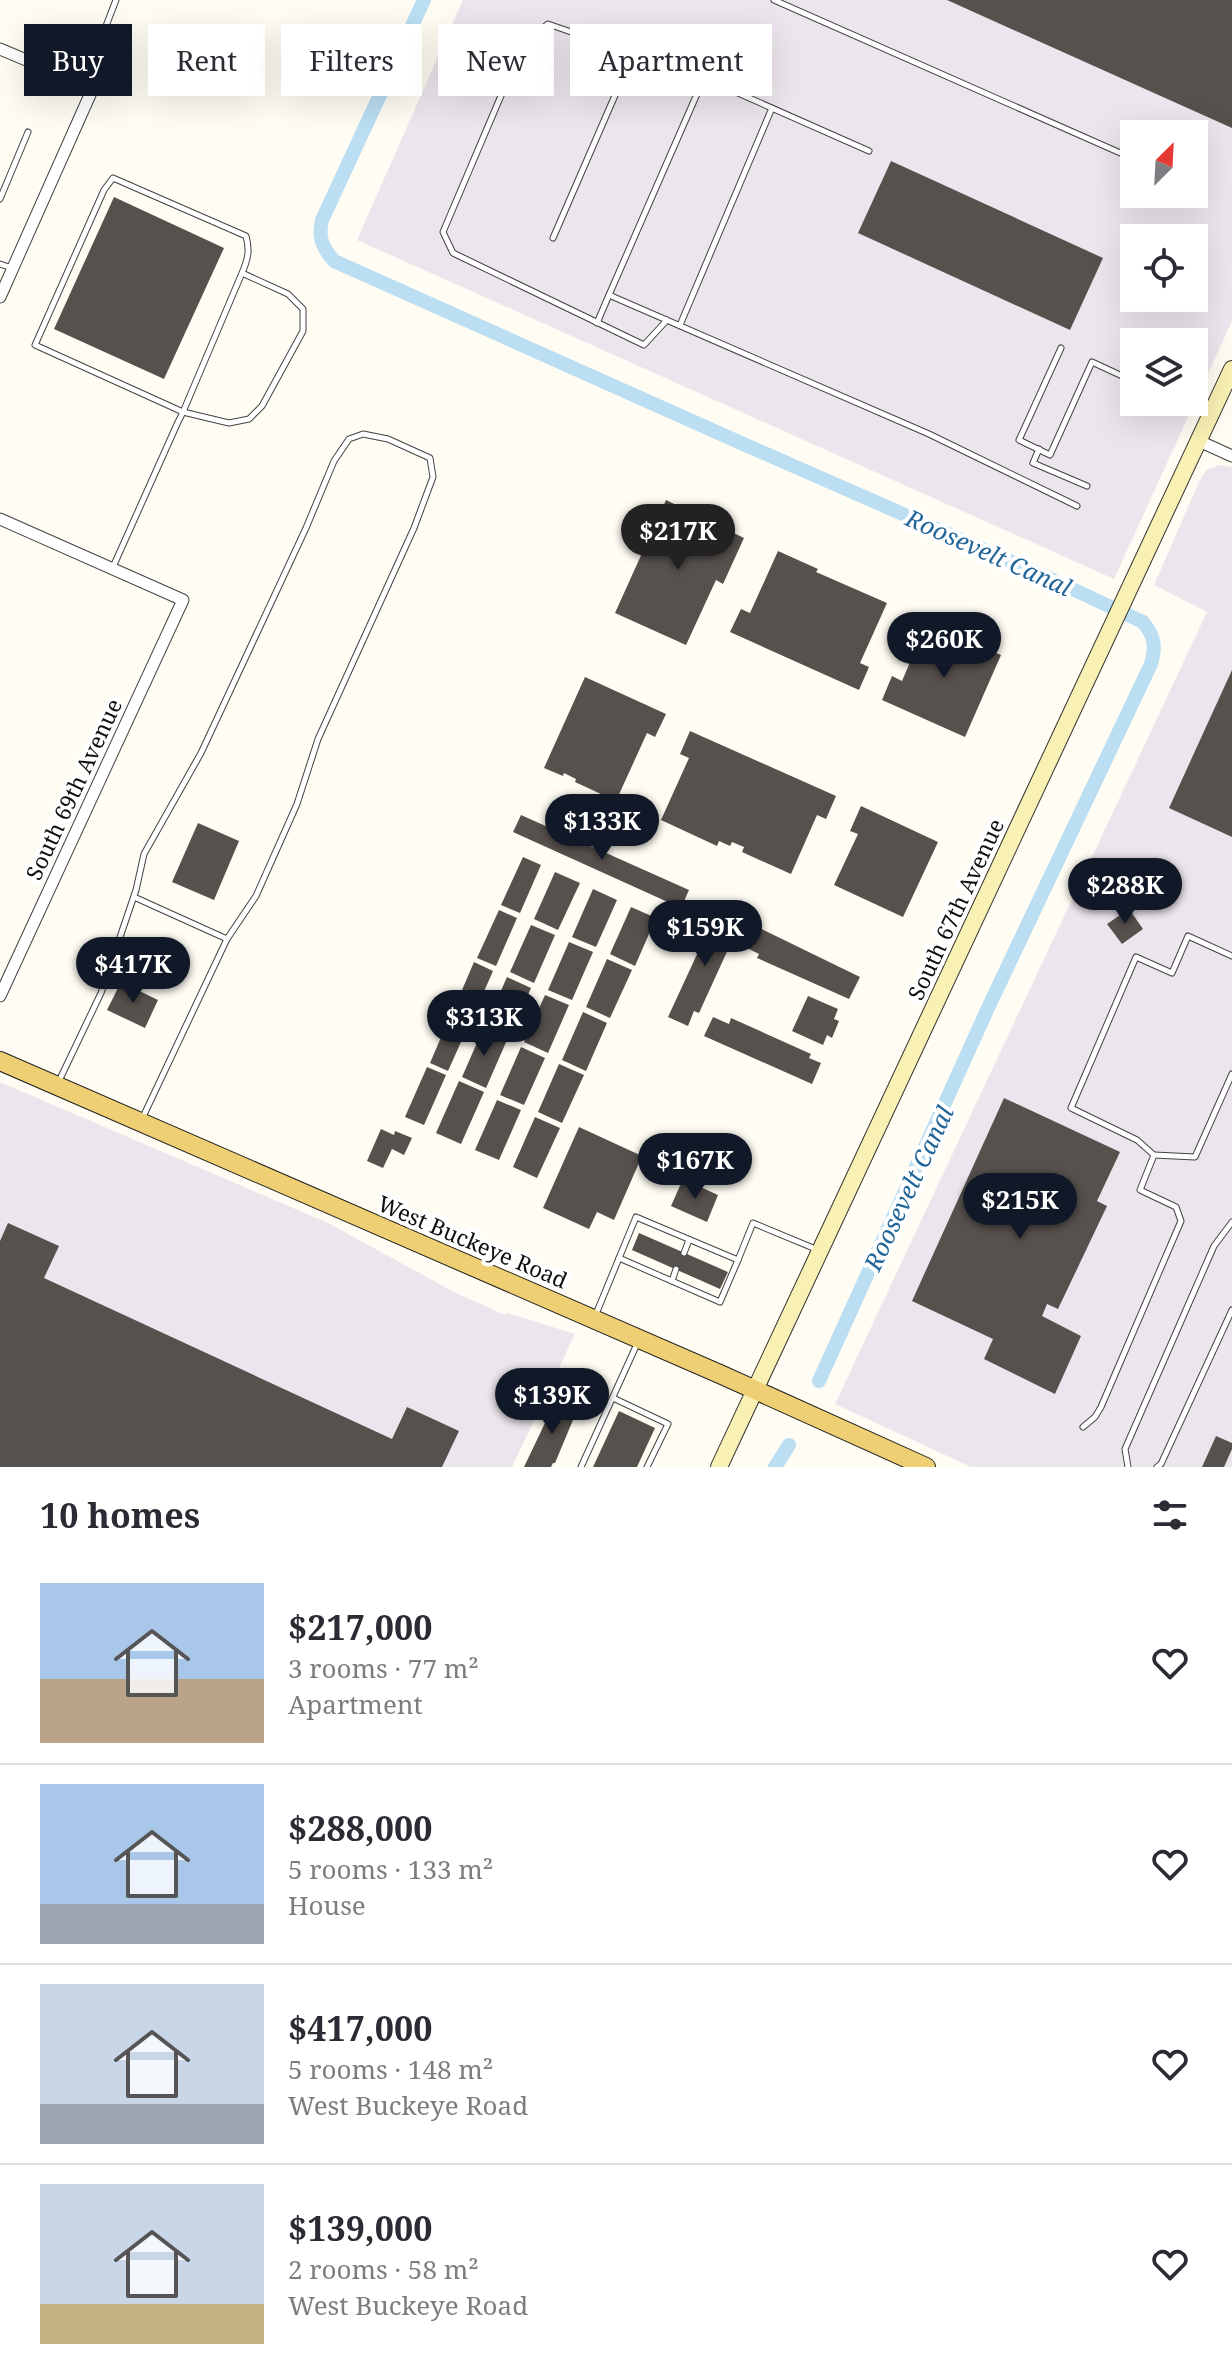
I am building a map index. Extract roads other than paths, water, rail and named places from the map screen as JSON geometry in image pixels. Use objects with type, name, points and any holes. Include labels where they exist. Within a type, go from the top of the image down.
[{"type":"main road","name":"South 67th Avenue","points":[[719,1467],[1232,369]]},
{"type":"main road","name":"West Buckeye Road","points":[[0,1061],[755,1389],[926,1467]]},
{"type":"street","points":[[0,49],[24,59]]},
{"type":"street","points":[[0,297],[84,96]]},
{"type":"street","points":[[1199,441],[1232,456]]},
{"type":"street","points":[[0,519],[113,568]]},
{"type":"street","name":"South 69th Avenue","points":[[0,996],[183,600],[113,568]]},
{"type":"lane","points":[[108,24],[116,0]]},
{"type":"lane","points":[[774,0],[1120,153]]},
{"type":"lane","points":[[570,32],[548,24],[523,44],[443,232],[453,253],[644,345],[667,320]]},
{"type":"lane","points":[[553,238],[615,96]]},
{"type":"lane","points":[[597,323],[696,96]]},
{"type":"lane","points":[[745,96],[869,151]]},
{"type":"lane","points":[[680,325],[772,108]]},
{"type":"lane","points":[[0,199],[28,132]]},
{"type":"lane","points":[[113,568],[183,412],[250,249],[246,236],[113,178],[104,190],[35,345],[183,412],[229,423],[249,419],[262,406],[303,331],[303,309],[288,294],[242,273]]},
{"type":"lane","points":[[0,264],[13,268]]},
{"type":"lane","points":[[609,295],[929,434],[1077,506]]},
{"type":"lane","points":[[1061,348],[1019,440],[1050,455],[1092,362],[1120,375]]},
{"type":"lane","points":[[57,1086],[101,993],[134,897],[144,854],[201,753],[334,461],[349,439],[363,434],[402,445],[430,458],[433,477],[414,528],[318,739],[297,804],[256,896],[227,939],[140,1122]]},
{"type":"lane","points":[[1039,449],[1033,463],[1087,486]]},
{"type":"lane","points":[[134,897],[227,939]]},
{"type":"lane","points":[[1232,956],[1188,936],[1172,973],[1136,957],[1071,1108],[1137,1140],[1154,1155],[1195,1157],[1232,1074]]},
{"type":"lane","points":[[1083,1427],[1101,1407],[1181,1221],[1176,1207],[1140,1190],[1154,1155]]},
{"type":"lane","points":[[593,1319],[636,1217],[738,1260]]},
{"type":"lane","points":[[1128,1467],[1125,1449],[1214,1246],[1232,1222]]},
{"type":"lane","points":[[619,1258],[720,1302],[753,1223],[819,1251]]},
{"type":"lane","points":[[684,1253],[689,1240]]},
{"type":"lane","points":[[672,1281],[676,1269]]},
{"type":"lane","points":[[1157,1467],[1232,1310]]},
{"type":"lane","points":[[581,1467],[640,1339]]},
{"type":"lane","points":[[613,1398],[668,1424],[647,1467]]},
{"type":"waterway","name":"Roosevelt Canal","points":[[424,0],[322,220],[322,242],[334,261],[1051,579],[1143,622],[1152,637],[1151,664],[988,1008],[819,1381]]},
{"type":"waterway","name":"Roosevelt Canal","points":[[775,1467],[789,1445]]}]
